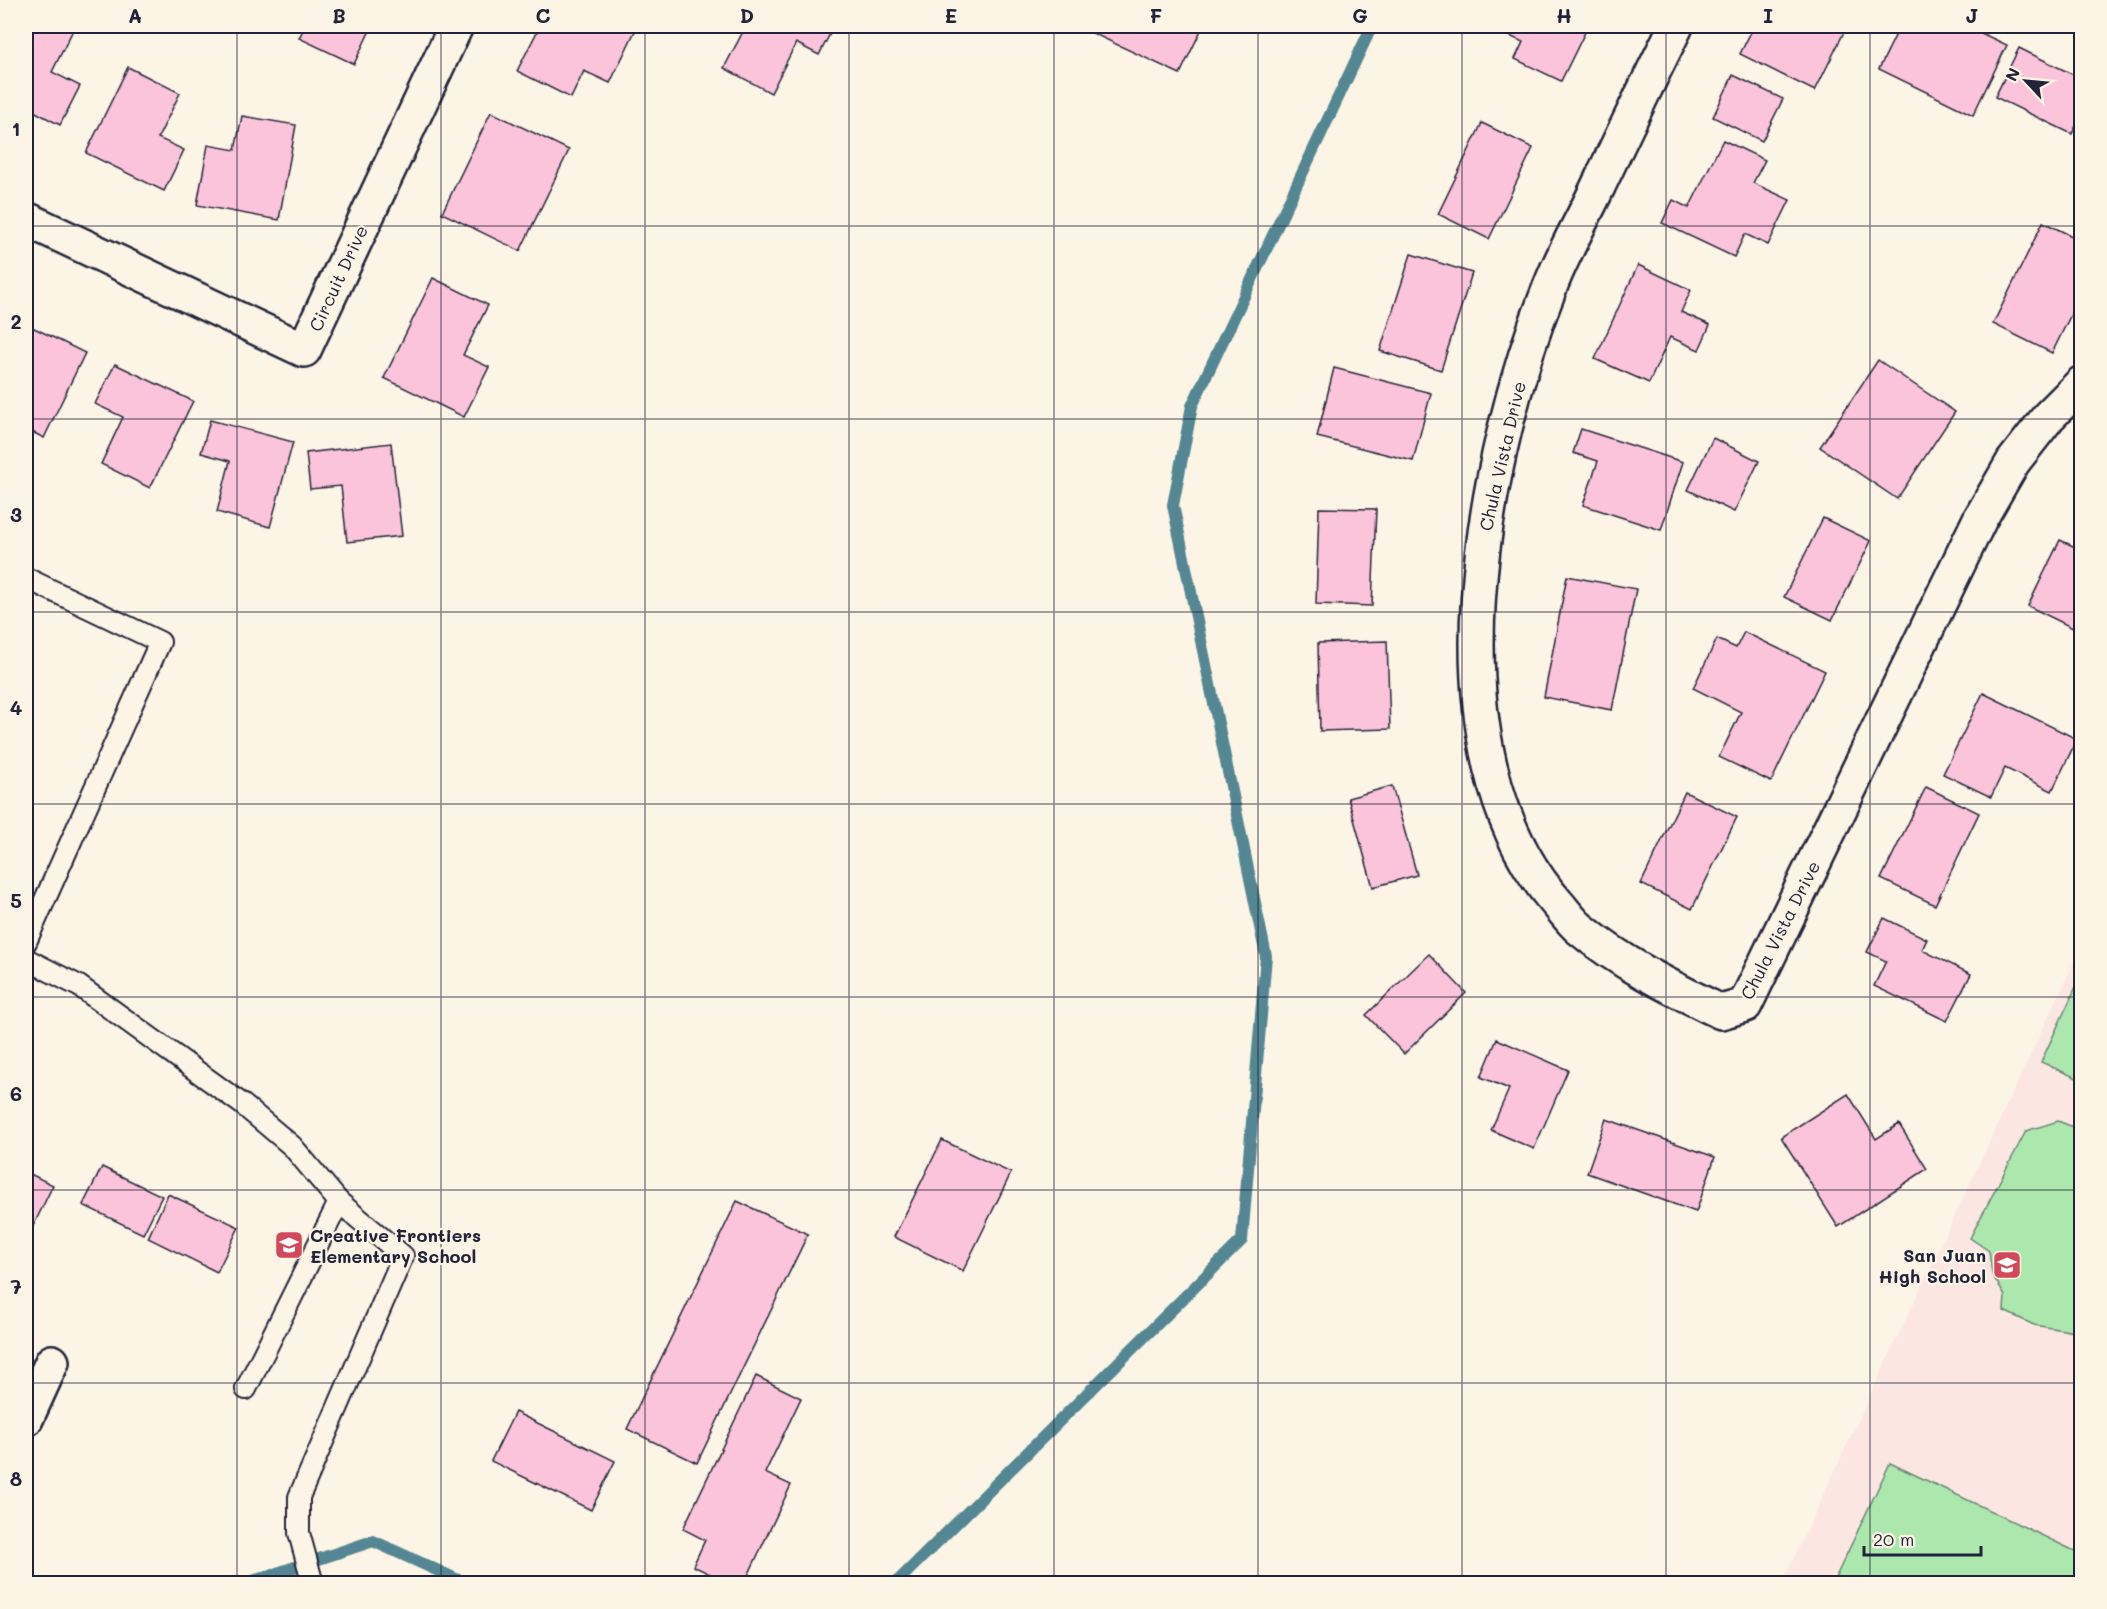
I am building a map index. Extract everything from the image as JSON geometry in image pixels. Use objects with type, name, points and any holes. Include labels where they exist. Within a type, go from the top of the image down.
[{"type":"street","name":"Circuit Drive","points":[[26,219],[304,350],[456,26]]},
{"type":"street","name":"Chula Vista Drive","points":[[1676,26],[1552,280],[1520,377],[1496,468],[1483,537],[1478,616],[1480,694],[1490,768],[1508,828],[1539,883],[1578,928],[1651,978],[1721,1012],[1745,1005],[1980,519],[2013,462],[2049,416],[2082,383]]},
{"type":"street","points":[[26,1419],[52,1362]]},
{"type":"lane","points":[[26,578],[160,642],[26,942]]},
{"type":"lane","points":[[26,959],[80,986],[242,1104],[292,1146],[339,1202],[403,1256],[299,1497],[300,1538],[313,1584]]},
{"type":"lane","points":[[246,1389],[339,1202]]},
{"type":"shaded area","name":"San Juan High School","points":[[2081,947],[2081,1583],[1782,1583]]},
{"type":"green space","points":[[2081,976],[2082,1080],[2041,1062]]},
{"type":"green space","points":[[2058,1121],[2081,1130],[2081,1333],[2034,1325],[2004,1311],[2005,1296],[1992,1274],[1989,1251],[1970,1238],[2026,1131]]},
{"type":"green space","points":[[1890,1463],[2081,1554],[2081,1583],[1833,1583]]},
{"type":"building","points":[[26,26],[74,28],[52,72],[80,86],[60,125],[26,107]]},
{"type":"building","points":[[305,26],[372,26],[354,64],[299,38]]},
{"type":"building","points":[[540,26],[628,26],[636,29],[610,83],[584,71],[571,98],[517,71]]},
{"type":"building","points":[[746,26],[834,26],[819,55],[796,43],[771,93],[724,68]]},
{"type":"building","points":[[1093,26],[1203,26],[1180,74],[1090,32]]},
{"type":"building","points":[[1488,26],[1588,26],[1561,81],[1515,59],[1523,42]]},
{"type":"building","points":[[1754,26],[1847,26],[1815,91],[1740,54]]},
{"type":"building","points":[[1900,26],[1966,26],[2007,45],[1973,115],[1879,69]]},
{"type":"building","points":[[2019,48],[2082,79],[2082,114],[2072,134],[1995,97]]},
{"type":"building","points":[[128,67],[180,93],[158,138],[184,150],[164,191],[86,153]]},
{"type":"building","points":[[1733,75],[1783,99],[1762,141],[1713,117]]},
{"type":"building","points":[[491,112],[569,150],[520,251],[442,213]]},
{"type":"building","points":[[242,116],[296,125],[279,220],[197,205],[208,145],[235,150]]},
{"type":"building","points":[[1482,123],[1533,148],[1489,239],[1438,214]]},
{"type":"building","points":[[1723,140],[1765,160],[1753,183],[1790,200],[1768,245],[1745,234],[1734,257],[1662,223],[1673,200],[1689,208]]},
{"type":"building","points":[[2043,222],[2082,241],[2082,292],[2052,353],[1993,324]]},
{"type":"building","points":[[1411,254],[1472,273],[1441,370],[1380,351]]},
{"type":"building","points":[[1638,265],[1691,290],[1681,312],[1710,325],[1699,350],[1670,337],[1649,383],[1595,359]]},
{"type":"building","points":[[433,278],[488,305],[463,355],[489,367],[464,417],[384,378]]},
{"type":"building","points":[[26,324],[85,353],[44,438],[26,429]]},
{"type":"building","points":[[1878,360],[1955,412],[1897,499],[1820,447]]},
{"type":"building","points":[[115,364],[193,401],[150,488],[101,464],[123,417],[95,404]]},
{"type":"building","points":[[1334,368],[1431,393],[1413,461],[1317,437]]},
{"type":"building","points":[[210,420],[293,442],[270,527],[217,512],[230,461],[201,453]]},
{"type":"building","points":[[1581,429],[1683,462],[1661,530],[1583,505],[1598,461],[1573,453]]},
{"type":"building","points":[[1713,438],[1759,461],[1734,512],[1688,490]]},
{"type":"building","points":[[391,443],[402,536],[347,542],[341,486],[310,489],[306,453]]},
{"type":"building","points":[[1319,508],[1376,509],[1372,606],[1316,604]]},
{"type":"building","points":[[1823,518],[1871,541],[1832,620],[1784,597]]},
{"type":"building","points":[[2060,540],[2082,550],[2082,617],[2075,629],[2028,606]]},
{"type":"building","points":[[1567,576],[1636,589],[1612,710],[1544,697]]},
{"type":"building","points":[[1744,632],[1825,671],[1771,782],[1719,757],[1741,712],[1693,688],[1717,639],[1736,648]]},
{"type":"building","points":[[1387,641],[1390,729],[1320,731],[1318,643]]},
{"type":"building","points":[[1983,693],[2077,739],[2052,791],[2005,768],[1991,797],[1943,774]]},
{"type":"building","points":[[1392,786],[1417,875],[1373,887],[1348,798]]},
{"type":"building","points":[[1926,787],[1979,813],[1935,905],[1881,879]]},
{"type":"building","points":[[1685,792],[1737,817],[1692,909],[1641,884]]},
{"type":"building","points":[[1884,918],[1927,939],[1922,950],[1971,974],[1947,1021],[1874,986],[1886,961],[1867,952]]},
{"type":"building","points":[[1429,954],[1466,993],[1404,1054],[1366,1015]]},
{"type":"building","points":[[1497,1039],[1568,1070],[1534,1149],[1491,1130],[1509,1089],[1481,1077]]},
{"type":"building","points":[[1848,1094],[1876,1139],[1899,1124],[1927,1169],[1838,1227],[1781,1137]]},
{"type":"building","points":[[1606,1119],[1715,1157],[1696,1212],[1587,1173]]},
{"type":"building","points":[[942,1140],[1011,1173],[963,1271],[894,1237]]},
{"type":"building","points":[[102,1167],[162,1196],[143,1234],[83,1205]]},
{"type":"building","points":[[26,1172],[53,1185],[26,1241]]},
{"type":"building","points":[[168,1194],[239,1227],[217,1272],[148,1238]]},
{"type":"building","points":[[737,1201],[808,1234],[697,1463],[627,1429]]},
{"type":"building","points":[[756,1376],[801,1398],[765,1473],[791,1485],[744,1584],[731,1584],[693,1566],[705,1540],[683,1529]]},
{"type":"building","points":[[515,1412],[615,1461],[591,1510],[491,1461]]},
{"type":"waterway","points":[[895,1584],[1242,1240],[1266,956],[1173,505],[1192,406],[1372,26]]},
{"type":"waterway","points":[[244,1584],[373,1541],[467,1584]]},
{"type":"place","name":"Creative Frontiers Elementary School","points":[[289,1245]]},
{"type":"place","name":"San Juan High School","points":[[2007,1265]]}]
